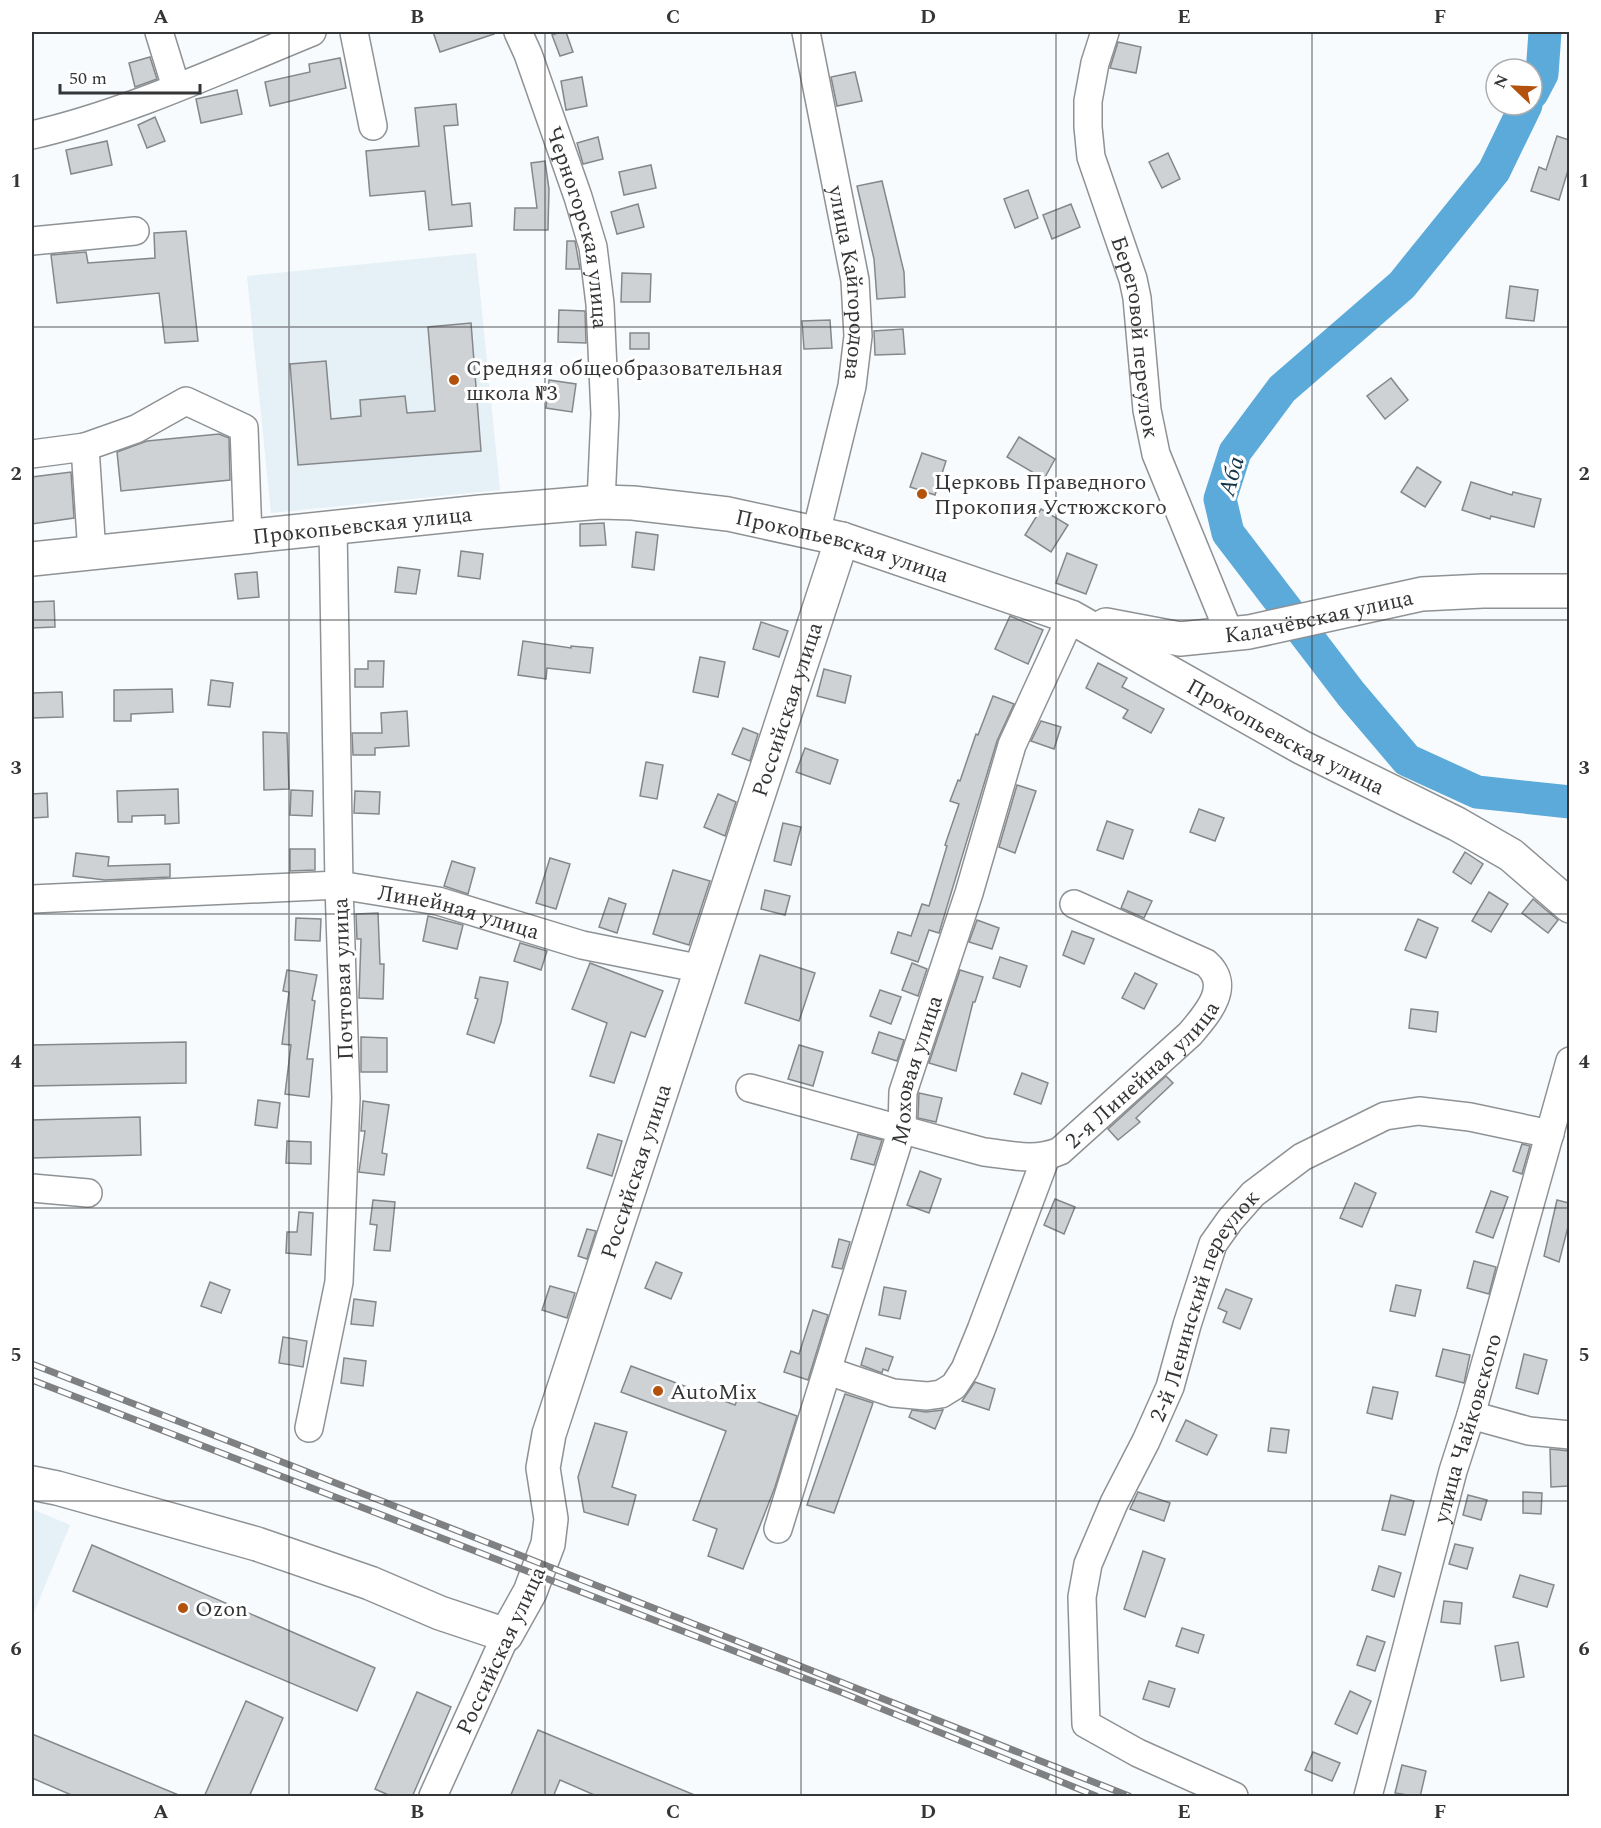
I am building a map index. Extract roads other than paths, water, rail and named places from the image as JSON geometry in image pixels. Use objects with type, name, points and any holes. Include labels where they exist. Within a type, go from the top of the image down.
[{"type":"main road","name":"Прокопьевская улица","points":[[32,559],[333,527],[601,502],[633,503],[728,514],[829,536],[1071,617],[1301,747],[1493,844],[1511,855],[1569,906]]},
{"type":"main road","name":"Российская улица","points":[[506,1635],[530,1592],[548,1544],[551,1519],[543,1468],[549,1434],[702,969],[829,536]]},
{"type":"main road","name":"Калачёвская улица","points":[[1071,617],[1180,639],[1239,633],[1422,594],[1569,591]]},
{"type":"main road","points":[[32,1483],[257,1544],[370,1583],[440,1613],[506,1635]]},
{"type":"street","points":[[159,32],[176,87]]},
{"type":"street","points":[[32,135],[67,127],[176,87],[312,32]]},
{"type":"street","points":[[354,32],[373,126]]},
{"type":"street","name":"Черногорская улица","points":[[518,32],[528,54],[593,247],[600,304],[605,414],[601,502]]},
{"type":"street","name":"улица Кайгородова","points":[[806,32],[855,280],[858,336],[829,536]]},
{"type":"street","name":"Береговой переулок","points":[[1105,32],[1095,63],[1088,101],[1091,157],[1137,297],[1147,410],[1156,453],[1239,633]]},
{"type":"street","points":[[32,241],[135,231]]},
{"type":"street","points":[[32,454],[85,447],[136,429],[186,401],[244,428],[248,537]]},
{"type":"street","points":[[85,447],[92,554]]},
{"type":"street","name":"Почтовая улица","points":[[309,1428],[339,1282],[346,1098],[339,885],[333,527]]},
{"type":"street","name":"Моховая улица","points":[[778,1529],[902,1129],[903,1092],[969,893],[1012,745],[1071,617]]},
{"type":"street","name":"Линейная улица","points":[[32,899],[339,885],[438,901],[582,945],[702,969]]},
{"type":"street","name":"2-я Линейная улица","points":[[828,1371],[893,1393],[927,1396],[941,1394],[954,1386],[965,1369],[981,1330],[1046,1157],[1060,1151],[1190,1034],[1205,1016],[1215,998],[1219,983],[1215,971],[1206,963],[1074,904]]},
{"type":"street","name":"улица Чайковского","points":[[1368,1797],[1453,1471],[1471,1415],[1569,1061]]},
{"type":"street","points":[[750,1088],[984,1152],[1046,1157]]},
{"type":"street","name":"2-й Ленинский переулок","points":[[1234,1797],[1138,1753],[1086,1724],[1082,1597],[1088,1564],[1113,1503],[1146,1441],[1170,1387],[1213,1244],[1253,1194],[1302,1156],[1385,1116],[1419,1111],[1470,1117],[1550,1134]]},
{"type":"street","points":[[32,1188],[88,1193]]},
{"type":"street","points":[[1471,1415],[1529,1431],[1569,1435]]},
{"type":"street","name":"Российская улица","points":[[433,1797],[506,1635]]},
{"type":"waterway","name":"Аба","points":[[1543,57],[1545,32]]},
{"type":"waterway","name":"Аба","points":[[1520,117],[1494,171],[1402,285],[1282,389],[1235,452],[1220,499],[1228,533],[1351,694],[1407,760],[1477,792],[1570,802]]},
{"type":"railway","points":[[32,1364],[1129,1796]]},
{"type":"railway","points":[[32,1380],[843,1693],[1096,1796]]},
{"type":"place","name":"Средняя общеобразовательная школа №3","points":[[454,380]]},
{"type":"place","name":"Церковь Праведного Прокопия Устюжского","points":[[922,494]]},
{"type":"place","name":"AutoMix","points":[[658,1391]]},
{"type":"place","name":"Ozon","points":[[183,1608]]}]
